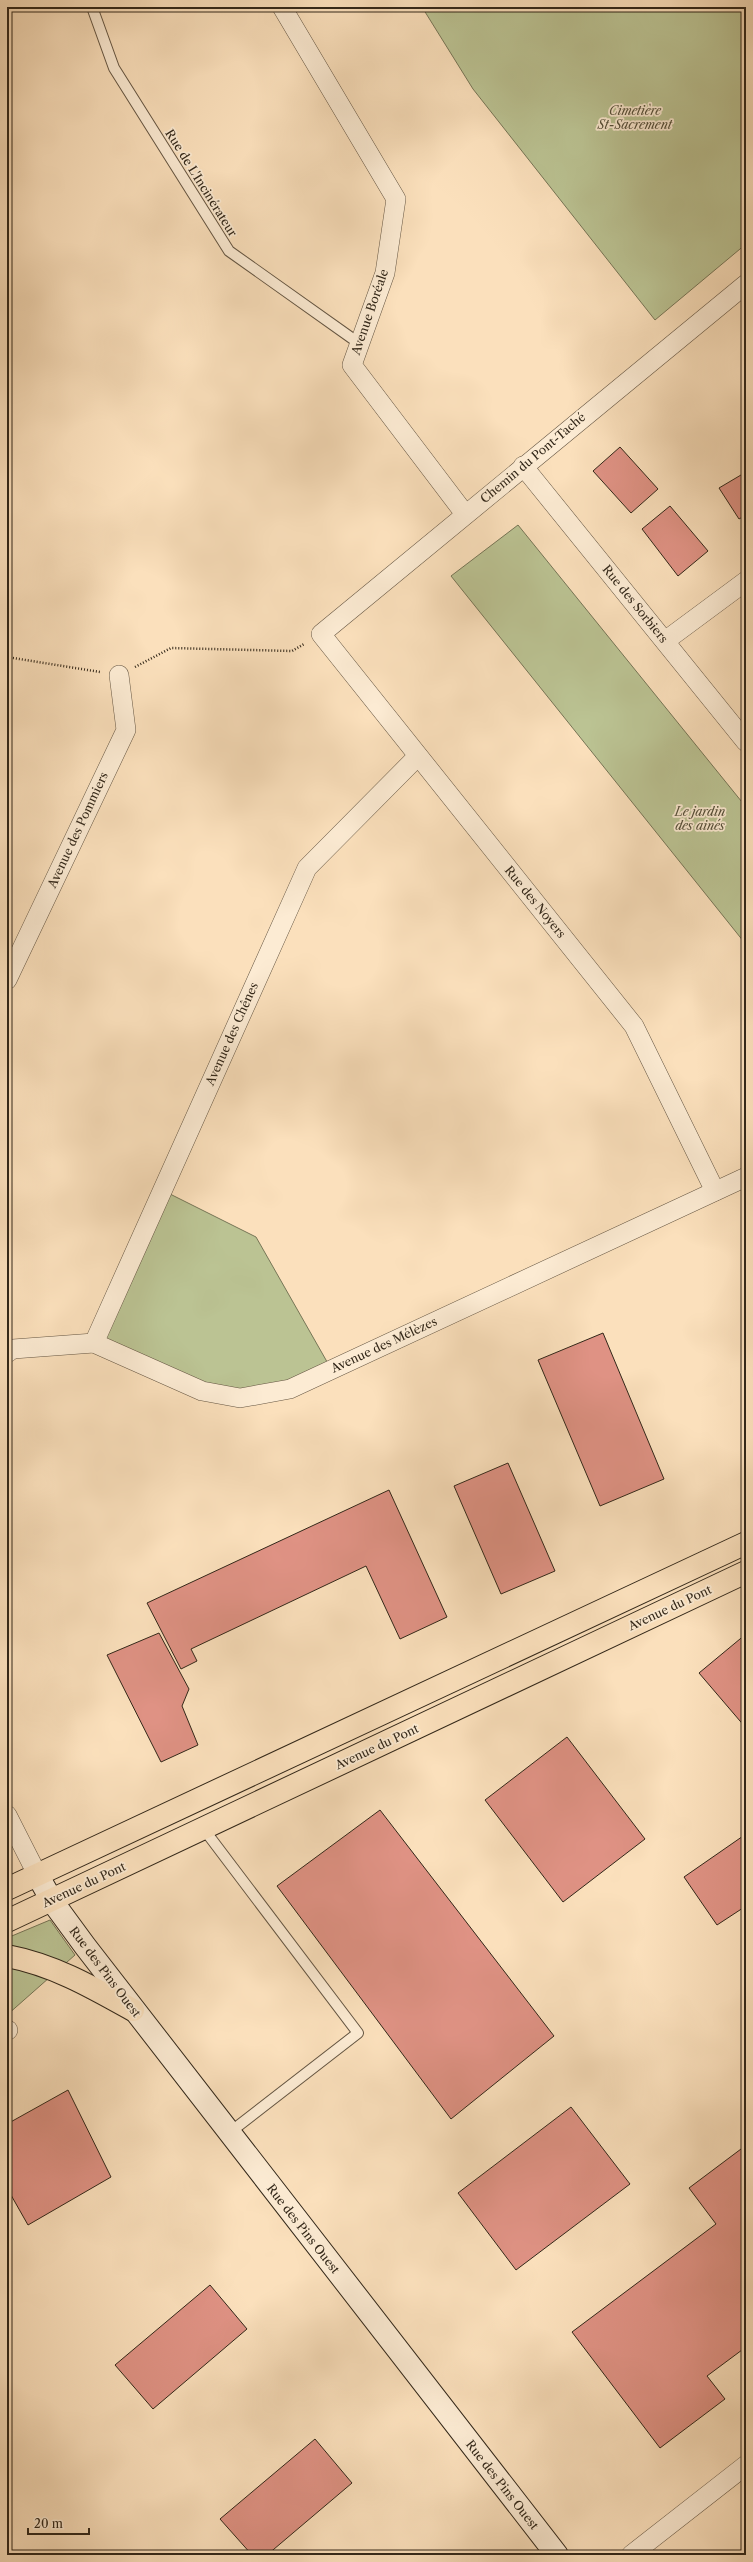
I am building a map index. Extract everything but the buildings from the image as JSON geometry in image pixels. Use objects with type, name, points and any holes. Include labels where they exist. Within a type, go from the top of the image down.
[{"type":"main road","points":[[7,1889],[38,1876],[746,1543]]},
{"type":"main road","name":"Avenue du Pont","points":[[7,1921],[746,1572]]},
{"type":"main road","name":"Rue des Pins Ouest","points":[[38,1876],[52,1901],[134,2010],[557,2555]]},
{"type":"main road","points":[[7,1956],[32,1961],[72,1976],[134,2010]]},
{"type":"street","name":"Avenue Boréale","points":[[282,7],[396,199],[385,273],[352,365],[465,514]]},
{"type":"street","name":"Chemin du Pont-Taché","points":[[322,634],[523,466],[746,284]]},
{"type":"street","name":"Rue des Sorbiers","points":[[523,466],[746,742]]},
{"type":"street","points":[[665,641],[746,581]]},
{"type":"street","name":"Rue des Noyers","points":[[322,634],[634,1026],[715,1191]]},
{"type":"street","name":"Avenue des Pommiers","points":[[7,980],[126,730],[119,675]]},
{"type":"street","name":"Avenue des Chênes","points":[[94,1343],[306,868],[418,756]]},
{"type":"street","name":"Avenue des Mélèzes","points":[[7,1353],[13,1349],[94,1343],[202,1391],[240,1398],[290,1389],[746,1177]]},
{"type":"street","points":[[7,1815],[38,1876]]},
{"type":"street","points":[[631,2555],[746,2465]]},
{"type":"lane","name":"Rue de L'Incinérateur","points":[[92,7],[114,68],[229,251],[360,344]]},
{"type":"lane","points":[[203,1828],[358,2033],[229,2133]]},
{"type":"path","points":[[7,657],[119,675],[171,648],[292,651],[322,634]]},
{"type":"green space","name":"Cimetière St-Sacrement","points":[[422,7],[746,7],[746,244],[655,320],[473,89]]},
{"type":"green space","name":"Le jardin des ainés","points":[[518,525],[746,807],[746,941],[744,942],[451,576]]},
{"type":"green space","points":[[162,1190],[256,1237],[330,1367],[240,1398],[98,1342]]},
{"type":"green space","points":[[50,1920],[75,1955],[7,2015],[7,1938]]}]
